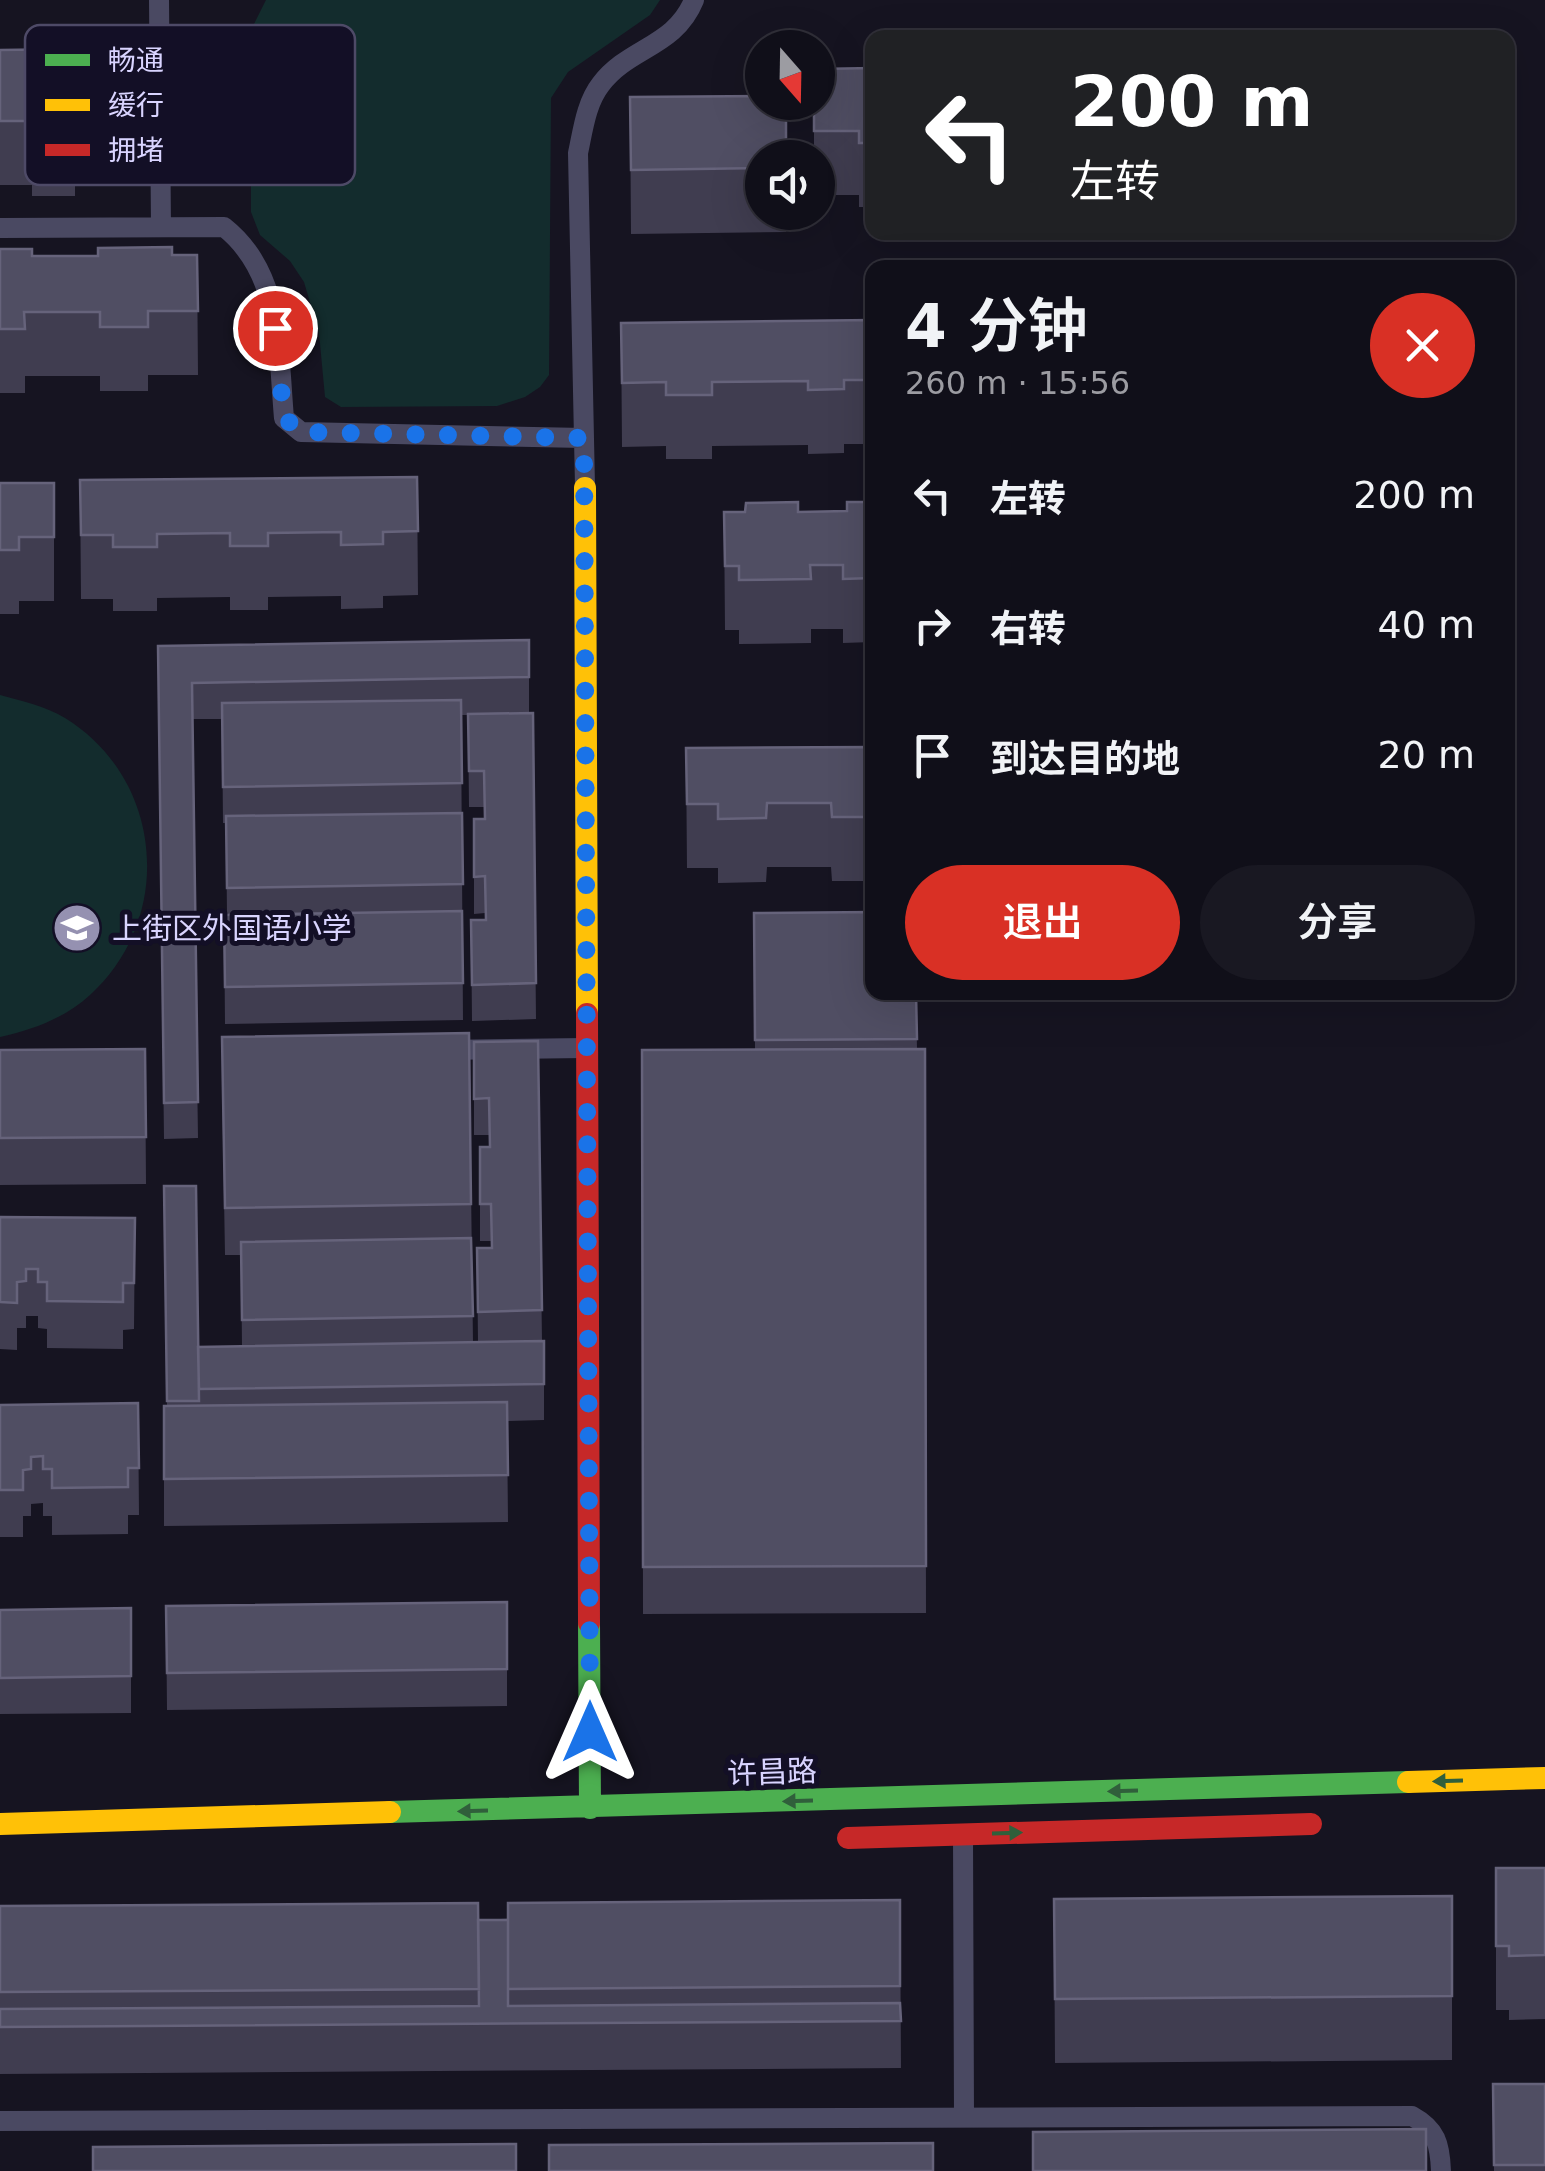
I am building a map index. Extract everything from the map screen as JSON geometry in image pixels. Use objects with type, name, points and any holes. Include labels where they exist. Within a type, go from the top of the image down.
[{"type":"street","points":[[585,488],[590,1808]]},
{"type":"street","name":"许昌路","points":[[0,1824],[1545,1778]]},
{"type":"street","points":[[825,1839],[1332,1824]]},
{"type":"lane","points":[[159,0],[159,25]]},
{"type":"lane","points":[[585,488],[578,153],[589,107],[601,84],[631,58],[672,34],[686,19],[694,0]]},
{"type":"lane","points":[[161,185],[161,227]]},
{"type":"lane","points":[[0,228],[224,227],[245,243],[264,276],[271,296],[284,418],[302,432],[584,438]]},
{"type":"lane","points":[[428,1050],[587,1048]]},
{"type":"lane","points":[[963,1835],[964,2117]]},
{"type":"lane","points":[[0,2120],[1412,2116],[1431,2126],[1441,2150],[1441,2171]]},
{"type":"green space","points":[[266,0],[660,0],[650,15],[568,72],[551,98],[549,375],[540,387],[525,397],[497,406],[341,407],[325,397],[319,333],[304,282],[290,261],[260,235],[251,212],[251,185],[355,185],[355,25],[254,25]]},
{"type":"green space","points":[[0,695],[65,718],[98,744],[123,776],[139,812],[146,850],[146,890],[136,928],[117,963],[90,995],[59,1017],[0,1037]]},
{"type":"building","points":[[0,50],[25,50],[25,121],[0,121]]},
{"type":"building","points":[[865,68],[865,143],[859,143],[859,131],[814,131],[814,120],[835,120],[835,69]]},
{"type":"building","points":[[745,96],[745,120],[786,120],[786,140],[745,140],[745,168],[631,170],[630,97]]},
{"type":"building","points":[[172,247],[172,255],[197,255],[198,311],[148,311],[148,327],[100,327],[100,312],[24,312],[25,329],[0,329],[0,249],[32,249],[32,256],[98,256],[98,248]]},
{"type":"building","points":[[865,320],[865,380],[844,380],[844,389],[808,390],[808,381],[712,382],[712,395],[666,395],[666,382],[622,383],[621,323]]},
{"type":"building","points":[[417,477],[418,531],[383,532],[383,544],[341,545],[341,532],[268,533],[268,546],[230,546],[230,533],[157,534],[157,547],[113,547],[113,535],[81,535],[80,480]]},
{"type":"building","points":[[0,483],[54,483],[54,537],[19,537],[19,550],[0,550]]},
{"type":"building","points":[[798,502],[798,512],[847,511],[847,502],[865,502],[865,578],[843,579],[843,565],[810,565],[811,579],[739,580],[739,566],[725,566],[724,512],[745,512],[746,503]]},
{"type":"building","points":[[529,640],[529,677],[192,683],[198,1102],[164,1103],[158,646]]},
{"type":"building","points":[[461,700],[462,783],[223,787],[222,703]]},
{"type":"building","points":[[533,713],[536,983],[472,985],[471,920],[486,920],[485,876],[474,877],[474,819],[485,819],[484,771],[469,771],[468,714]]},
{"type":"building","points":[[865,747],[865,817],[832,817],[831,803],[767,803],[766,818],[718,819],[718,804],[687,804],[686,748]]},
{"type":"building","points":[[462,813],[463,884],[227,888],[226,816]]},
{"type":"building","points":[[462,911],[463,983],[225,987],[224,915]]},
{"type":"building","points":[[865,912],[865,1000],[916,1000],[917,1039],[755,1040],[754,913]]},
{"type":"building","points":[[469,1033],[471,1204],[225,1208],[222,1037]]},
{"type":"building","points":[[538,1041],[542,1310],[478,1312],[477,1248],[492,1248],[491,1204],[480,1204],[480,1147],[490,1147],[489,1098],[474,1099],[474,1042]]},
{"type":"building","points":[[145,1049],[146,1137],[0,1138],[0,1050]]},
{"type":"building","points":[[925,1049],[926,1566],[643,1567],[642,1050]]},
{"type":"building","points":[[164,1186],[196,1186],[199,1401],[167,1401]]},
{"type":"building","points":[[0,1217],[135,1218],[134,1283],[123,1283],[123,1302],[47,1301],[47,1282],[38,1282],[38,1269],[26,1269],[26,1281],[17,1282],[17,1303],[0,1302]]},
{"type":"building","points":[[471,1238],[473,1316],[242,1320],[241,1242]]},
{"type":"building","points":[[544,1341],[544,1384],[199,1389],[198,1347]]},
{"type":"building","points":[[507,1402],[508,1475],[164,1479],[164,1406]]},
{"type":"building","points":[[138,1403],[139,1468],[128,1468],[128,1487],[52,1488],[52,1469],[43,1469],[43,1456],[31,1457],[31,1469],[23,1470],[23,1490],[0,1490],[0,1405]]},
{"type":"building","points":[[507,1602],[507,1669],[167,1673],[166,1606]]},
{"type":"building","points":[[131,1608],[131,1676],[0,1678],[0,1610]]},
{"type":"building","points":[[1496,1868],[1545,1868],[1545,1955],[1509,1956],[1509,1946],[1496,1946]]},
{"type":"building","points":[[1452,1896],[1452,1996],[1055,1999],[1054,1899]]},
{"type":"building","points":[[900,1900],[900,1986],[508,1989],[508,1903]]},
{"type":"building","points":[[478,1903],[479,1989],[0,1992],[0,1906]]},
{"type":"building","points":[[478,1920],[508,1920],[508,2006],[900,2003],[901,2021],[0,2027],[0,2009],[479,2006]]},
{"type":"building","points":[[1493,2084],[1545,2084],[1545,2165],[1494,2165]]},
{"type":"building","points":[[1426,2129],[1426,2171],[1033,2171],[1033,2132]]},
{"type":"building","points":[[933,2143],[933,2171],[549,2171],[549,2145]]},
{"type":"building","points":[[516,2144],[516,2171],[93,2171],[93,2147]]},
{"type":"traffic: fast","points":[[589,1623],[590,1808]]},
{"type":"traffic: fast","points":[[390,1812],[1408,1782]]},
{"type":"traffic: slow","points":[[585,488],[587,1014]]},
{"type":"traffic: slow","points":[[1408,1782],[1545,1778]]},
{"type":"traffic: slow","points":[[0,1824],[390,1812]]},
{"type":"traffic: jam","points":[[587,1014],[589,1623]]},
{"type":"traffic: jam","points":[[848,1838],[1311,1824]]},
{"type":"place","name":"上街区外国语小学","points":[[77,928]]},
{"type":"route","points":[[275,328],[284,418],[302,432],[584,438],[590,1732]]}]
